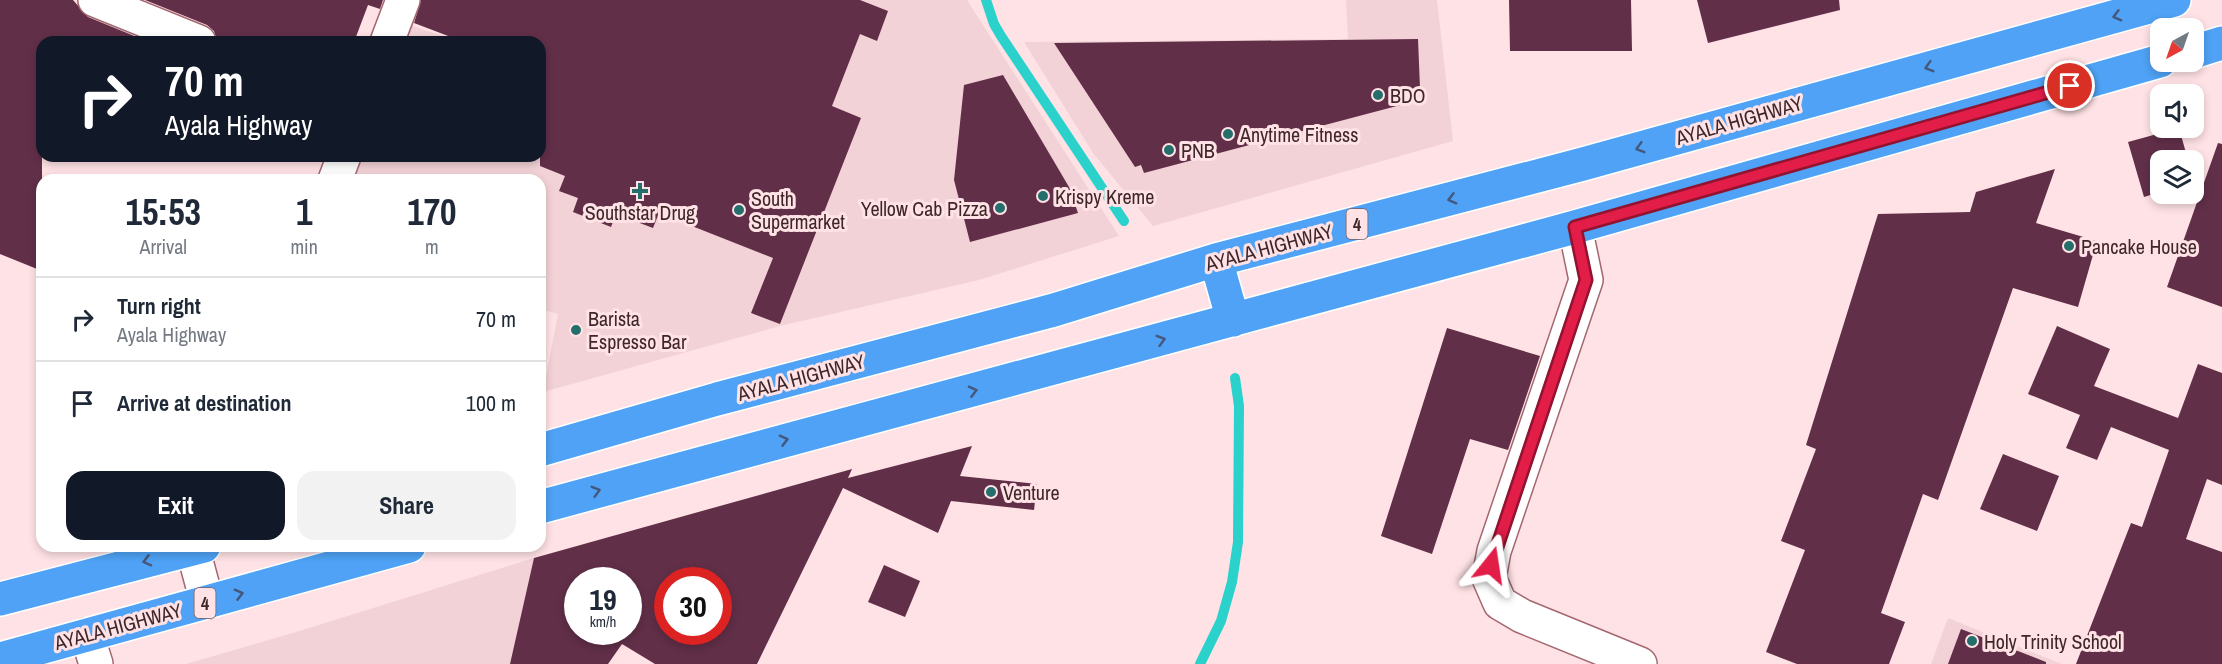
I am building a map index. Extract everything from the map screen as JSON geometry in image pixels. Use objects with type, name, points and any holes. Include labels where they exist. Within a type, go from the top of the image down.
[{"type":"highway","name":"AYALA HIGHWAY","points":[[546,448],[717,399],[1054,310],[1216,260],[1583,164],[2174,0]]},
{"type":"highway","points":[[2204,48],[2222,44]]},
{"type":"highway","points":[[546,505],[1575,227],[2150,64]]},
{"type":"highway","points":[[1216,260],[1233,320]]},
{"type":"highway","points":[[0,598],[177,552]]},
{"type":"highway","name":"AYALA HIGHWAY","points":[[0,659],[92,649],[207,602],[387,552]]},
{"type":"street","points":[[95,0],[185,36]]},
{"type":"street","points":[[389,36],[403,0]]},
{"type":"street","points":[[1575,227],[1586,280],[1494,551],[1489,578],[1500,603],[1522,616],[1640,664]]},
{"type":"street","points":[[197,552],[207,602]]},
{"type":"shaded area","name":"South Supermarket","points":[[499,0],[967,0],[1119,236],[979,280],[780,326],[546,391],[546,376],[558,314],[546,311],[546,174],[353,174],[358,162],[546,162],[546,36],[534,36]]},
{"type":"shaded area","points":[[1346,0],[1437,0],[1453,141],[1153,226],[1093,153],[1024,42],[1348,39]]},
{"type":"shaded area","points":[[410,25],[442,36],[405,36]]},
{"type":"shaded area","points":[[534,558],[510,664],[186,664],[296,632]]},
{"type":"shaded area","name":"Holy Trinity School","points":[[1948,618],[2062,664],[1931,664]]},
{"type":"building","points":[[0,0],[73,0],[88,17],[134,36],[36,36],[36,162],[42,162],[42,174],[36,174],[36,269],[0,254]]},
{"type":"building","points":[[145,0],[383,0],[380,9],[368,5],[356,36],[215,36],[214,31],[207,25]]},
{"type":"building","points":[[421,0],[860,0],[888,11],[877,41],[860,34],[832,106],[861,118],[780,324],[751,313],[773,258],[659,213],[653,228],[616,214],[611,227],[573,212],[578,198],[559,191],[565,176],[540,166],[540,162],[546,162],[546,36],[448,36],[414,23]]},
{"type":"building","points":[[1509,0],[1631,0],[1632,51],[1510,51]]},
{"type":"building","points":[[1697,0],[1839,0],[1840,10],[1708,43]]},
{"type":"building","points":[[1418,39],[1420,88],[1409,91],[1412,102],[1144,173],[1141,165],[1135,167],[1054,43]]},
{"type":"building","points":[[1003,75],[1069,187],[1078,213],[970,242],[954,180],[964,85]]},
{"type":"building","points":[[2150,136],[2150,138],[2182,138],[2185,150],[2150,150],[2150,195],[2144,197],[2128,142]]},
{"type":"building","points":[[2218,143],[2222,144],[2222,307],[2167,287],[2196,204],[2204,204],[2204,183]]},
{"type":"building","points":[[2055,169],[2036,223],[2097,241],[2078,307],[2013,288],[1938,500],[1923,494],[1881,613],[1905,622],[1889,664],[1797,664],[1766,652],[1805,550],[1781,541],[1816,449],[1806,445],[1878,214],[1970,212],[1976,192]]},
{"type":"building","points":[[2057,326],[2110,349],[2094,386],[2178,418],[2198,364],[2222,373],[2222,485],[2207,479],[2186,539],[2222,552],[2222,664],[2076,664],[2131,523],[2142,527],[2169,450],[2111,427],[2097,460],[2066,448],[2080,415],[2028,394]]},
{"type":"building","points":[[1447,328],[1540,356],[1508,450],[1470,439],[1432,554],[1381,536]]},
{"type":"building","points":[[972,446],[960,476],[1037,484],[1034,510],[951,501],[938,533],[843,488],[757,664],[655,664],[624,645],[642,645],[642,567],[564,567],[564,645],[621,645],[608,664],[510,664],[534,558],[852,469],[848,478]]},
{"type":"building","points":[[2003,454],[2059,476],[2037,531],[1980,509]]},
{"type":"building","points":[[884,565],[920,581],[905,617],[868,602]]},
{"type":"building","points":[[1961,629],[2046,662],[2046,664],[1948,664]]},
{"type":"waterway","points":[[986,0],[994,24],[1001,36],[1124,221]]},
{"type":"waterway","points":[[1200,664],[1221,621],[1232,582],[1238,542],[1239,406],[1235,378]]},
{"type":"place","name":"BDO","points":[[1378,95]]},
{"type":"place","name":"Anytime Fitness","points":[[1228,134]]},
{"type":"place","name":"PNB","points":[[1169,150]]},
{"type":"place","name":"Southstar Drug","points":[[640,191]]},
{"type":"place","name":"Krispy Kreme","points":[[1043,196]]},
{"type":"place","name":"Yellow Cab Pizza","points":[[1000,208]]},
{"type":"place","name":"South Supermarket","points":[[739,210]]},
{"type":"place","name":"Pancake House","points":[[2069,246]]},
{"type":"place","name":"Barista Espresso Bar","points":[[576,330]]},
{"type":"place","name":"Venture","points":[[991,492]]},
{"type":"place","name":"Holy Trinity School","points":[[1972,641]]},
{"type":"route","points":[[1491,565],[1586,280],[1575,227],[2070,86]]}]
